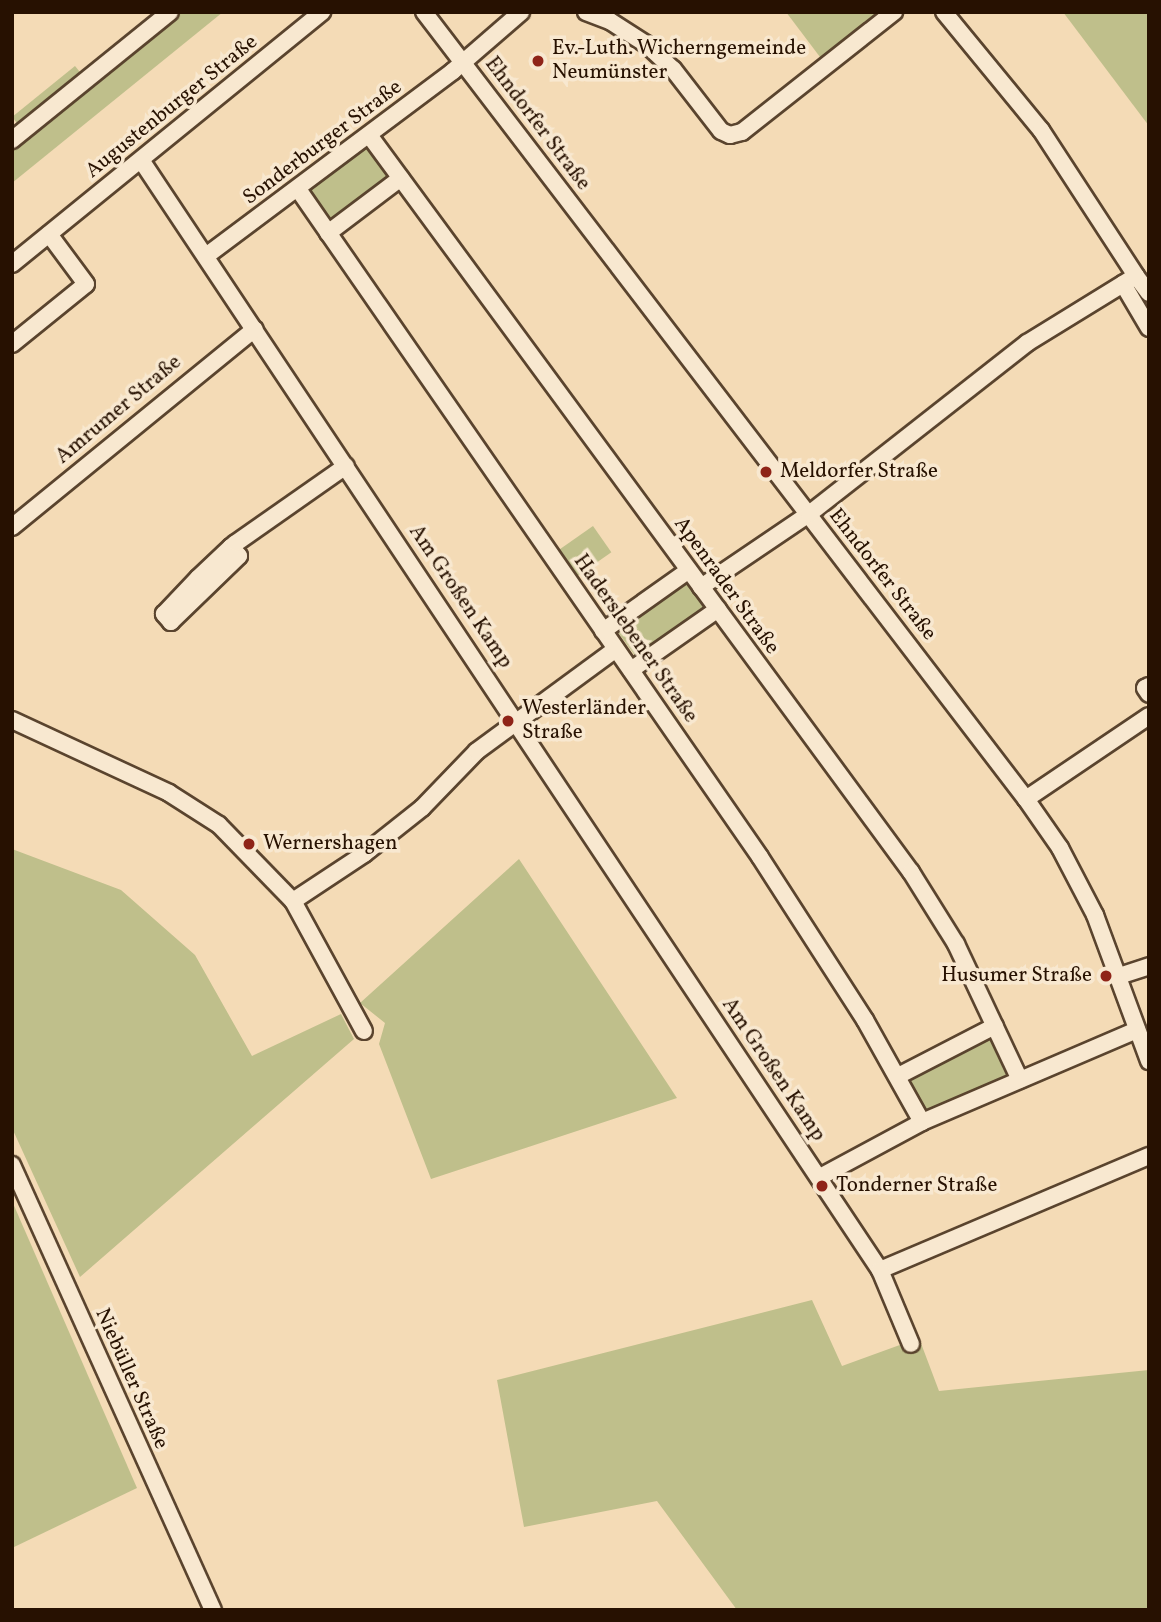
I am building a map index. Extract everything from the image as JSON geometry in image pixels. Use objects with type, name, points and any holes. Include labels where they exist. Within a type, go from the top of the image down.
[{"type":"street","points":[[12,140],[170,12]]},
{"type":"street","name":"Augustenburger Straße","points":[[12,264],[322,12]]},
{"type":"street","name":"Ehndorfer Straße","points":[[424,12],[1026,799],[1060,849],[1095,915],[1149,1062]]},
{"type":"street","name":"Sonderburger Straße","points":[[206,256],[298,190],[464,63],[521,12]]},
{"type":"street","points":[[586,12],[610,21],[646,44],[730,135],[742,132],[894,12]]},
{"type":"street","points":[[944,12],[1041,130],[1129,280],[1149,328]]},
{"type":"street","name":"Apenrader Straße","points":[[369,135],[917,881],[956,944],[1020,1080]]},
{"type":"street","name":"Am Großen Kamp","points":[[141,160],[518,721],[541,764],[820,1177],[880,1270],[911,1344]]},
{"type":"street","points":[[328,233],[401,178]]},
{"type":"street","name":"Haderslebener Straße","points":[[298,190],[824,953],[898,1076],[922,1122]]},
{"type":"street","points":[[12,344],[86,284],[49,234]]},
{"type":"street","points":[[1129,280],[1149,293]]},
{"type":"street","points":[[701,587],[809,514],[1027,343],[1129,280]]},
{"type":"street","name":"Amrumer Straße","points":[[12,527],[255,329]]},
{"type":"street","points":[[231,547],[239,556],[172,622],[164,614],[231,547],[346,466]]},
{"type":"street","points":[[603,631],[689,570]]},
{"type":"street","points":[[631,670],[718,610]]},
{"type":"street","points":[[293,901],[422,808],[477,751],[616,649]]},
{"type":"street","points":[[1149,685],[1149,694]]},
{"type":"street","points":[[1026,799],[1149,716]]},
{"type":"street","points":[[12,720],[158,788],[219,825],[293,901],[363,1031]]},
{"type":"street","points":[[1119,976],[1149,966]]},
{"type":"street","points":[[898,1076],[995,1026]]},
{"type":"street","points":[[820,1177],[922,1122],[1137,1030]]},
{"type":"street","points":[[880,1270],[1149,1156]]},
{"type":"street","name":"Niebüller Straße","points":[[12,1166],[213,1610]]},
{"type":"green space","points":[[180,12],[223,12],[12,183],[12,148]]},
{"type":"green space","points":[[786,12],[886,12],[823,61]]},
{"type":"green space","points":[[1063,12],[1149,12],[1149,126]]},
{"type":"green space","points":[[75,66],[83,76],[20,127],[12,117]]},
{"type":"green space","points":[[366,144],[390,170],[391,179],[330,224],[308,190]]},
{"type":"green space","points":[[593,526],[611,552],[575,577],[557,551]]},
{"type":"green space","points":[[686,583],[704,608],[636,657],[618,632]]},
{"type":"green space","points":[[12,849],[121,890],[195,955],[252,1056],[341,1014],[354,1039],[80,1277],[12,1128]]},
{"type":"green space","points":[[519,859],[677,1098],[431,1179],[379,1044],[385,1023],[360,1003]]},
{"type":"green space","points":[[989,1037],[995,1040],[1010,1072],[1007,1079],[932,1112],[924,1108],[911,1084],[913,1076]]},
{"type":"green space","points":[[12,1201],[137,1488],[12,1548]]},
{"type":"green space","points":[[812,1300],[842,1366],[919,1338],[939,1391],[1149,1370],[1149,1610],[737,1610],[657,1501],[524,1527],[497,1380]]},
{"type":"place","name":"Ev.-Luth. Wicherngemeinde Neumünster","points":[[538,61]]},
{"type":"place","name":"Meldorfer Straße","points":[[766,472]]},
{"type":"place","name":"Westerländer Straße","points":[[508,721]]},
{"type":"place","name":"Wernershagen","points":[[249,844]]},
{"type":"place","name":"Husumer Straße","points":[[1106,976]]},
{"type":"place","name":"Tonderner Straße","points":[[822,1186]]}]
